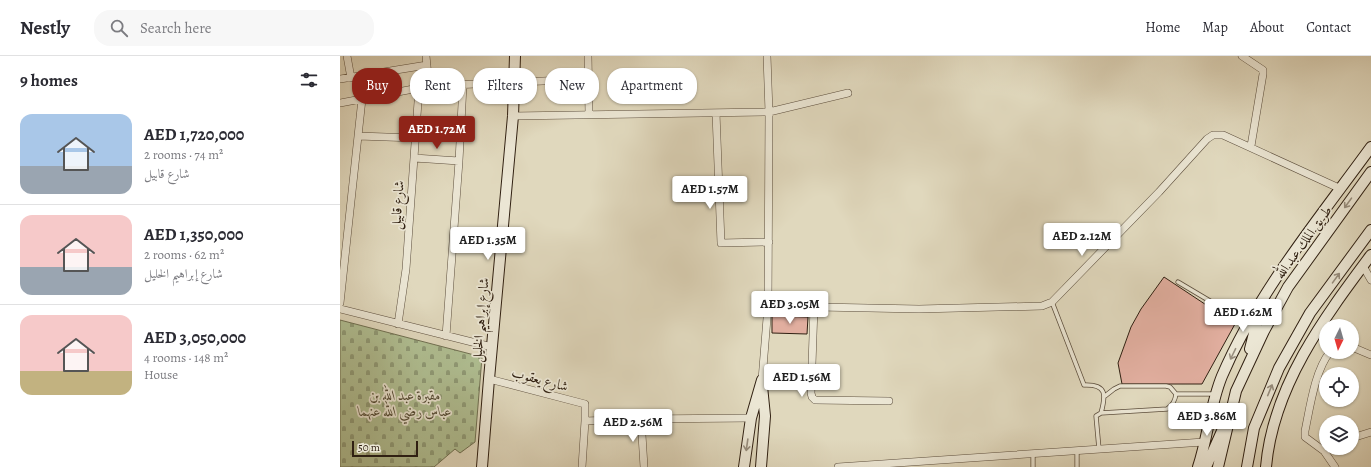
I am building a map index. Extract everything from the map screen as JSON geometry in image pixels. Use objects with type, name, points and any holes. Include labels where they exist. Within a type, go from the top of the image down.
[{"type":"street","points":[[348,56],[351,78]]},
{"type":"street","points":[[426,56],[427,68]]},
{"type":"street","name":"شارع إبراهيم الخليل","points":[[515,56],[515,68]]},
{"type":"street","points":[[588,56],[589,68]]},
{"type":"street","points":[[761,467],[765,416],[762,380],[768,306],[769,242],[769,112],[767,56]]},
{"type":"street","points":[[1242,56],[1263,70],[1251,146]]},
{"type":"street","points":[[340,79],[427,65]]},
{"type":"street","points":[[513,116],[769,112],[848,93]]},
{"type":"street","points":[[340,103],[352,101]]},
{"type":"street","points":[[340,303],[361,104]]},
{"type":"street","name":"شارع قابيل","points":[[398,324],[406,269],[418,104]]},
{"type":"street","points":[[446,336],[462,104]]},
{"type":"street","name":"شارع إبراهيم الخليل","points":[[482,467],[513,104]]},
{"type":"street","points":[[589,104],[589,114]]},
{"type":"street","points":[[716,113],[721,243],[769,242]]},
{"type":"street","points":[[768,306],[935,309],[1042,306],[1052,302],[1159,192],[1206,139],[1214,135],[1223,135],[1251,146],[1340,189]]},
{"type":"street","points":[[358,136],[415,138]]},
{"type":"street","points":[[1198,467],[1222,377],[1248,324],[1274,280],[1371,147]]},
{"type":"street","points":[[414,158],[459,161]]},
{"type":"street","name":"طريق الملك عبد الله","points":[[1218,467],[1236,391],[1264,331],[1288,287],[1371,172]]},
{"type":"street","points":[[1247,467],[1254,428],[1279,368],[1310,313],[1371,230]]},
{"type":"street","points":[[1266,467],[1273,428],[1284,394],[1299,360],[1371,255]]},
{"type":"street","points":[[1363,266],[1371,280]]},
{"type":"street","points":[[1244,372],[1263,300]]},
{"type":"street","points":[[814,307],[812,397],[815,400],[889,401]]},
{"type":"street","points":[[340,309],[492,347]]},
{"type":"street","points":[[1279,368],[1313,338]]},
{"type":"street","points":[[1359,350],[1371,355]]},
{"type":"street","points":[[1319,446],[1309,441],[1305,437],[1305,431],[1319,371],[1324,359]]},
{"type":"street","name":"شارع يعقوب","points":[[489,379],[585,404],[585,421]]},
{"type":"street","points":[[744,467],[751,418],[762,380]]},
{"type":"street","points":[[1206,467],[1229,417]]},
{"type":"street","points":[[582,467],[585,421],[751,418]]},
{"type":"street","points":[[641,419],[644,467]]},
{"type":"street","points":[[1359,436],[1371,432]]},
{"type":"street","points":[[838,467],[901,465],[1077,450],[1204,442]]},
{"type":"street","points":[[1329,455],[1335,467]]},
{"type":"lane","points":[[1178,282],[1248,324]]},
{"type":"lane","points":[[1052,302],[1084,385],[1102,389],[1105,396],[1101,413]]},
{"type":"lane","points":[[1105,396],[1120,386],[1166,386],[1170,387],[1176,394],[1217,394]]},
{"type":"lane","points":[[1099,449],[1096,416],[1101,413],[1167,409],[1172,406],[1176,394]]},
{"type":"lane","points":[[1077,450],[1077,467]]},
{"type":"lane","points":[[1033,454],[1033,467]]},
{"type":"green space","name":"مقبرة عبد الله بن عباس رضي الله عنهما","points":[[340,320],[482,357],[475,442],[460,453],[455,449],[434,467],[340,467]]},
{"type":"building","points":[[1164,277],[1235,324],[1202,384],[1122,384],[1118,363],[1131,327],[1141,309]]},
{"type":"building","points":[[772,316],[808,317],[807,334],[772,333]]}]
